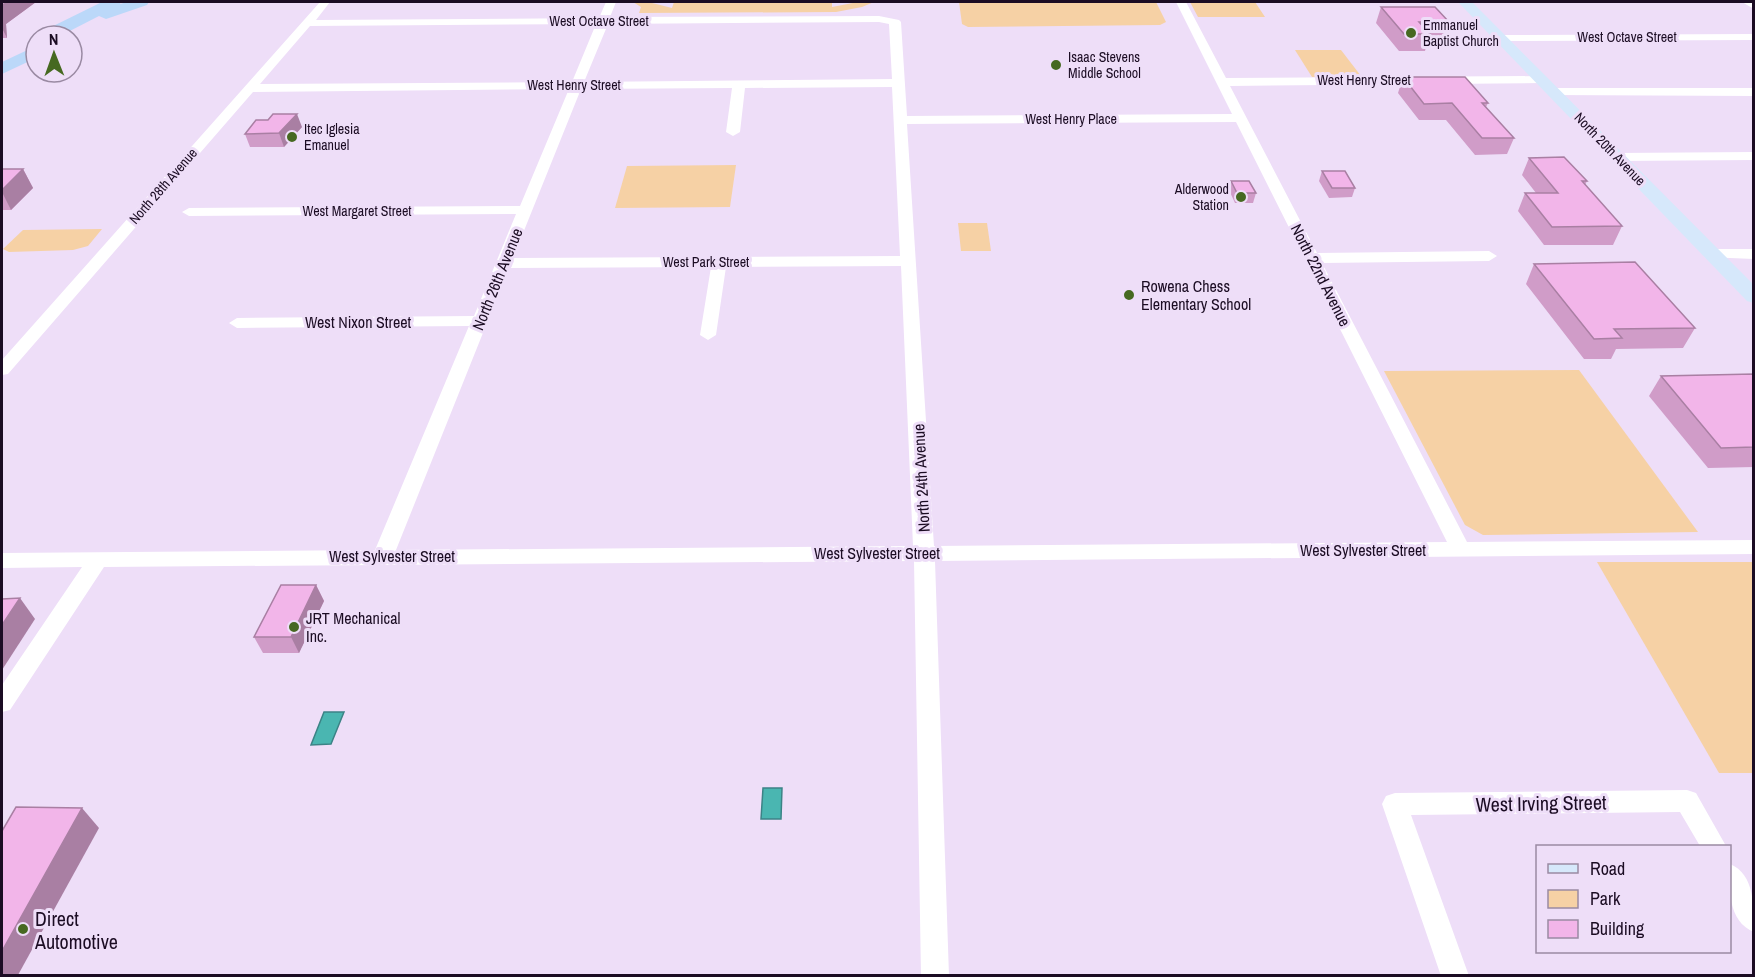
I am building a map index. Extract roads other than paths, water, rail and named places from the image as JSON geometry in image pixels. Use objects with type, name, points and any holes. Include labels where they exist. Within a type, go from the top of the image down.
[{"type":"highway","points":[[74,24],[110,8],[131,2]]},
{"type":"highway","points":[[84,24],[110,8],[141,2]]},
{"type":"highway","points":[[2,60],[24,48]]},
{"type":"highway","points":[[2,69],[24,57]]},
{"type":"main road","name":"North 20th Avenue","points":[[1465,2],[1754,297]]},
{"type":"street","name":"North 28th Avenue","points":[[2,370],[325,2]]},
{"type":"street","name":"North 26th Avenue","points":[[383,556],[611,2]]},
{"type":"street","name":"North 22nd Avenue","points":[[1181,2],[1461,549]]},
{"type":"street","points":[[1747,2],[1754,6]]},
{"type":"street","name":"West Octave Street","points":[[306,23],[891,20]]},
{"type":"street","name":"North 24th Avenue","points":[[891,20],[897,26],[924,553],[935,975]]},
{"type":"street","name":"West Octave Street","points":[[1501,38],[1754,37]]},
{"type":"street","name":"West Henry Street","points":[[1222,82],[1541,79]]},
{"type":"street","name":"West Henry Street","points":[[249,87],[900,83]]},
{"type":"street","points":[[733,132],[739,84]]},
{"type":"street","points":[[1554,92],[1754,92]]},
{"type":"street","name":"West Henry Place","points":[[902,120],[1241,118]]},
{"type":"street","points":[[1617,157],[1754,156]]},
{"type":"street","name":"West Margaret Street","points":[[189,212],[525,210]]},
{"type":"street","points":[[1711,254],[1754,254]]},
{"type":"street","points":[[1312,258],[1489,256]]},
{"type":"street","name":"West Park Street","points":[[504,264],[909,261]]},
{"type":"street","points":[[708,335],[720,262]]},
{"type":"street","name":"West Nixon Street","points":[[237,323],[480,321]]},
{"type":"street","name":"West Sylvester Street","points":[[2,560],[1754,547]]},
{"type":"street","points":[[2,703],[98,559]]},
{"type":"street","name":"West Irving Street","points":[[1455,975],[1395,804],[1688,801],[1712,845]]},
{"type":"street","points":[[1731,878],[1754,919]]},
{"type":"place","name":"Emmanuel Baptist Church","points":[[1411,33]]},
{"type":"place","name":"Isaac Stevens Middle School","points":[[1056,65]]},
{"type":"place","name":"Itec Iglesia Emanuel","points":[[292,137]]},
{"type":"place","name":"Alderwood Station","points":[[1241,197]]},
{"type":"place","name":"Rowena Chess Elementary School","points":[[1129,295]]},
{"type":"place","name":"JRT Mechanical Inc.","points":[[294,627]]},
{"type":"place","name":"Direct Automotive","points":[[23,929]]}]
